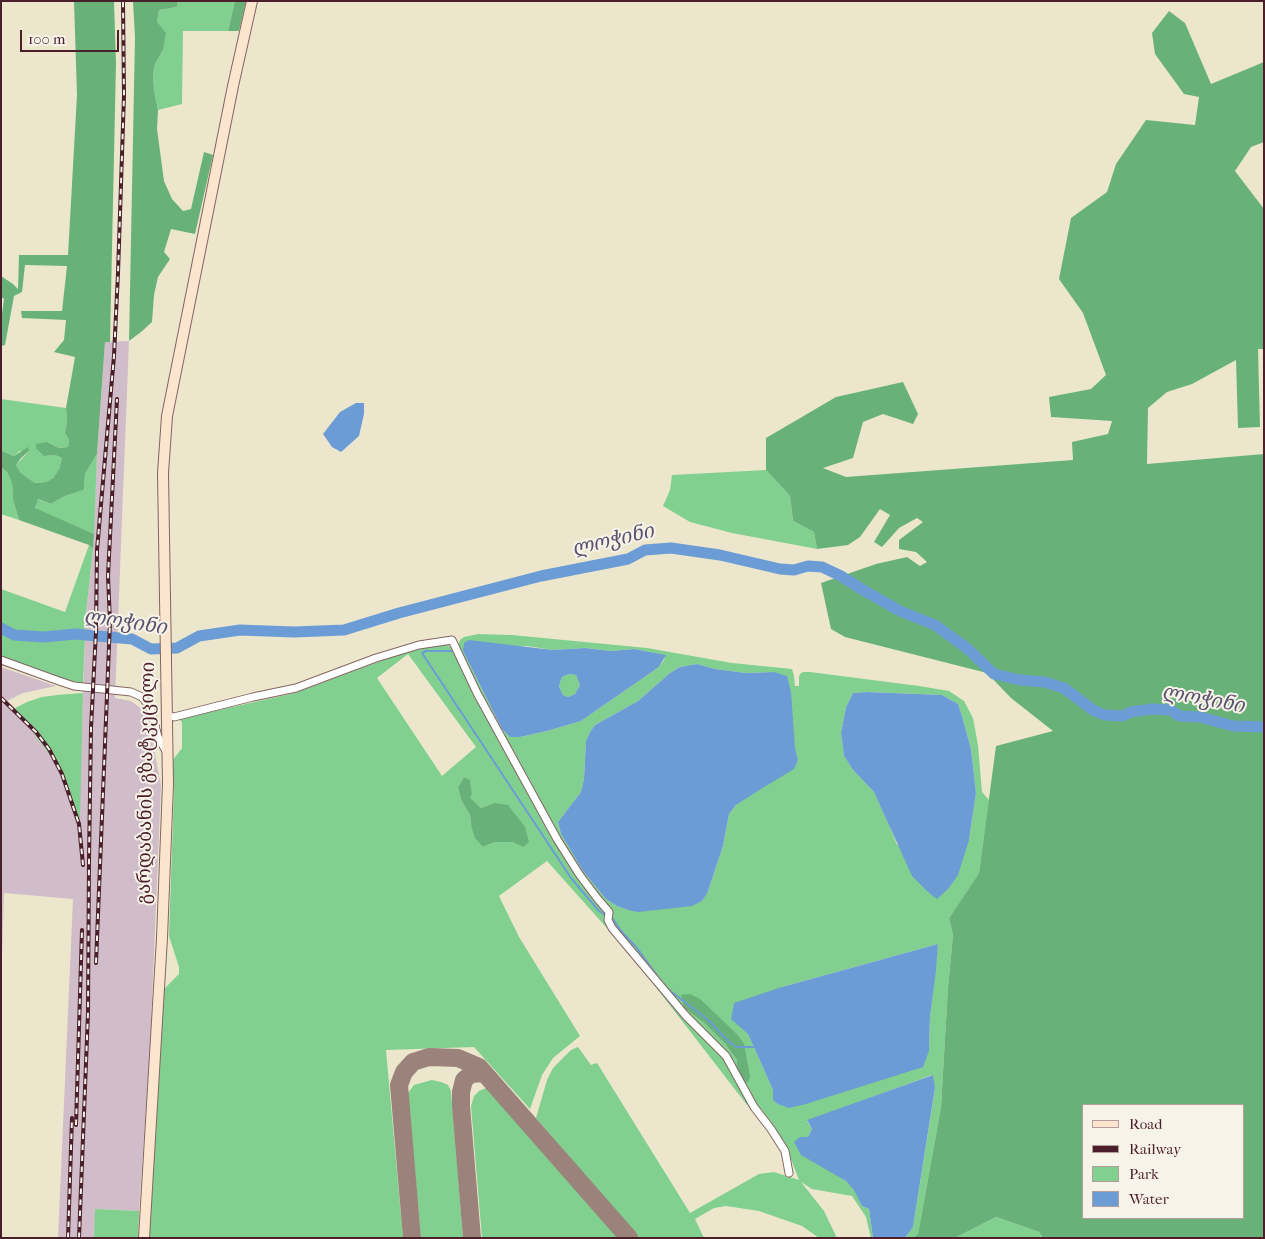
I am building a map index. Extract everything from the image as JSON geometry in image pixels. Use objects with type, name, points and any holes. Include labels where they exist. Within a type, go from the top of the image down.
[{"type":"main road","name":"გარდაბანის გზატკეცილი","points":[[144,1238],[162,929],[168,784],[163,473],[167,416],[233,86],[252,1]]},
{"type":"street","points":[[167,715],[174,717],[253,696],[296,688],[376,658],[419,645],[452,640],[477,693],[557,839],[579,874],[609,912],[608,920],[612,928],[686,1016],[726,1056],[754,1107],[771,1129],[785,1152],[790,1173]]},
{"type":"street","points":[[1,660],[74,686],[131,692],[142,697],[150,707],[158,737],[167,752]]},
{"type":"shaded area","points":[[129,341],[115,698],[131,701],[142,709],[149,723],[161,785],[150,1050],[139,1211],[96,1209],[94,1238],[58,1238],[73,899],[4,893],[1,988],[1,667],[56,686],[23,693],[7,701],[15,708],[61,770],[79,818],[86,613],[93,549],[97,454],[105,342]]},
{"type":"green space","points":[[74,1],[114,1],[116,63],[110,342],[105,342],[97,454],[85,474],[84,490],[65,496],[51,504],[38,499],[35,508],[94,534],[93,549],[89,545],[19,520],[13,500],[12,483],[7,472],[1,467],[1,449],[14,456],[28,447],[29,451],[16,465],[21,473],[35,483],[46,482],[53,478],[59,469],[62,458],[55,455],[44,456],[36,448],[36,444],[47,442],[59,448],[68,447],[69,440],[65,433],[67,421],[66,408],[75,357],[54,352],[64,340],[66,320],[22,318],[21,311],[62,311],[67,266],[25,265],[22,292],[14,296],[5,345],[1,346],[1,321],[4,299],[1,297],[1,276],[18,289],[19,255],[68,255],[77,95]]},
{"type":"green space","points":[[133,1],[178,1],[177,7],[159,10],[157,22],[166,33],[163,50],[155,64],[153,74],[158,110],[157,129],[164,181],[172,199],[183,211],[191,209],[204,152],[213,155],[195,234],[171,229],[164,252],[170,259],[158,277],[154,295],[152,322],[129,341],[135,37]]},
{"type":"green space","points":[[178,1],[235,1],[228,31],[183,31],[182,104],[158,110],[153,74],[155,64],[163,50],[157,22],[159,10],[177,7]]},
{"type":"green space","points":[[235,1],[246,1],[239,31],[228,31]]},
{"type":"green space","points":[[1169,11],[1185,23],[1211,84],[1264,62],[1264,142],[1251,147],[1235,171],[1264,209],[1264,349],[1258,349],[1260,427],[1238,428],[1236,360],[1192,384],[1167,392],[1148,408],[1147,464],[1264,454],[1264,1238],[1043,1238],[1039,1232],[996,1217],[955,1238],[913,1238],[918,1234],[941,1107],[953,935],[949,918],[979,873],[996,746],[1053,731],[1011,698],[987,673],[845,637],[831,629],[821,583],[876,564],[907,557],[920,566],[927,562],[916,552],[899,549],[899,540],[923,522],[917,518],[899,528],[882,547],[874,542],[890,515],[880,509],[860,537],[848,545],[817,549],[814,532],[793,521],[790,496],[766,470],[766,438],[836,397],[903,382],[918,414],[913,424],[883,414],[863,422],[853,458],[823,468],[846,477],[1073,460],[1072,442],[1108,434],[1112,421],[1051,417],[1049,397],[1091,389],[1106,375],[1083,313],[1059,279],[1071,218],[1107,192],[1116,164],[1146,120],[1195,125],[1199,97],[1184,94],[1155,54],[1152,33]]},
{"type":"green space","points":[[1,399],[66,408],[67,421],[65,433],[69,440],[68,447],[59,448],[47,442],[44,456],[55,455],[62,458],[59,469],[53,478],[46,482],[35,483],[21,473],[16,465],[29,451],[20,451],[14,456],[2,451]]},
{"type":"green space","points":[[97,454],[94,534],[35,509],[37,499],[51,504],[65,496],[84,490],[85,474]]},
{"type":"green space","points":[[1,467],[7,472],[12,483],[13,500],[19,520],[1,514]]},
{"type":"green space","points":[[766,470],[790,496],[793,521],[814,532],[817,549],[732,533],[690,522],[663,506],[670,490],[672,475]]},
{"type":"green space","points":[[89,545],[93,549],[86,613],[83,683],[71,682],[1,656],[1,589],[65,612]]},
{"type":"green space","points":[[478,634],[512,635],[647,648],[732,663],[792,669],[795,686],[799,686],[800,674],[810,672],[949,691],[964,701],[973,718],[978,745],[982,792],[989,800],[979,873],[949,918],[953,935],[941,1107],[918,1234],[913,1238],[905,1238],[913,1227],[935,1089],[932,1075],[807,1121],[812,1129],[808,1137],[832,1172],[846,1181],[855,1190],[862,1206],[869,1209],[873,1238],[871,1238],[866,1217],[852,1196],[812,1189],[801,1182],[824,1211],[837,1238],[819,1238],[802,1226],[759,1211],[726,1206],[714,1208],[695,1219],[704,1238],[638,1238],[536,1118],[547,1080],[553,1068],[571,1050],[578,1047],[591,1065],[597,1063],[690,1213],[759,1174],[774,1172],[799,1180],[787,1149],[769,1119],[755,1102],[747,1105],[631,955],[547,861],[499,896],[519,937],[580,1036],[553,1058],[542,1075],[530,1109],[474,1047],[386,1050],[403,1238],[149,1238],[163,990],[179,974],[179,967],[169,936],[174,790],[172,761],[182,748],[182,722],[179,719],[295,693],[413,649],[446,644],[452,648],[458,646],[460,640],[464,637]],"holes":[[[527,646],[553,650],[585,648],[611,651],[634,649],[665,655],[659,667],[581,721],[547,731],[520,737],[510,737],[502,729],[463,651]],[[408,654],[476,747],[442,776],[377,678]],[[697,664],[715,669],[746,673],[774,672],[798,761],[736,805],[729,814],[723,846],[707,894],[702,901],[628,910],[606,899],[583,871],[561,834],[558,822],[581,792],[584,779],[586,741],[595,725],[638,701],[670,673],[680,667]],[[867,692],[942,695],[958,704],[971,749],[976,793],[969,840],[897,845],[874,792],[853,770],[844,756],[841,733],[846,707],[853,693]],[[464,777],[470,781],[472,793],[469,798],[481,808],[494,803],[523,847],[512,842],[495,842],[483,847],[471,825],[470,815],[461,800],[458,787]],[[938,944],[930,1017],[929,1051],[773,1100],[773,1090],[748,1034],[782,987]],[[684,1008],[718,1017],[737,1034],[737,1060],[725,1044],[704,1023]]]},
{"type":"green space","points":[[569,674],[576,675],[580,685],[575,694],[568,697],[563,695],[559,686],[562,677]]},
{"type":"green space","points":[[83,693],[80,820],[61,770],[15,708],[42,697]]},
{"type":"green space","points":[[464,777],[470,780],[472,793],[470,798],[481,808],[494,803],[508,805],[525,827],[529,842],[523,847],[512,842],[495,842],[483,847],[475,838],[470,815],[461,800],[458,787]]},
{"type":"green space","points":[[690,994],[700,999],[737,1034],[744,1044],[750,1076],[748,1083],[741,1079],[737,1071],[737,1060],[725,1044],[704,1023],[684,1008],[681,995]]},
{"type":"green space","points":[[432,1080],[448,1085],[451,1091],[463,1238],[421,1238],[408,1093],[414,1085]]},
{"type":"green space","points":[[486,1088],[493,1090],[504,1100],[618,1238],[482,1238],[471,1106],[474,1096]]},
{"type":"green space","points":[[95,1209],[139,1211],[138,1238],[94,1238]]},
{"type":"green space","points":[[996,1217],[1039,1232],[1043,1238],[955,1238]]},
{"type":"water","points":[[356,403],[364,403],[364,414],[359,436],[341,452],[332,447],[323,434],[340,412]]},
{"type":"water","points":[[469,640],[553,650],[585,648],[611,651],[634,649],[666,655],[659,667],[581,721],[547,731],[520,737],[510,737],[502,729],[463,651],[464,643]],"holes":[[[569,674],[576,675],[580,685],[575,694],[568,697],[563,695],[559,686],[562,677]]]},
{"type":"water","points":[[697,664],[715,669],[746,673],[774,672],[787,676],[791,692],[795,748],[798,760],[794,769],[736,805],[729,814],[723,846],[707,894],[702,901],[692,906],[638,912],[628,910],[606,899],[583,871],[561,834],[558,822],[581,792],[584,779],[586,741],[595,725],[638,701],[670,673],[680,667]]},
{"type":"water","points":[[853,693],[942,695],[958,704],[971,749],[976,793],[969,840],[958,875],[948,889],[937,899],[912,876],[874,792],[853,770],[844,756],[841,733],[846,707]]},
{"type":"water","points":[[938,944],[930,1017],[929,1051],[923,1067],[789,1108],[773,1100],[773,1090],[748,1034],[731,1019],[734,1003],[782,987]]},
{"type":"water","points":[[933,1075],[935,1088],[913,1227],[905,1238],[873,1238],[869,1209],[862,1206],[854,1190],[846,1181],[801,1155],[794,1142],[800,1137],[808,1137],[812,1129],[807,1120]]},
{"type":"waterway","name":"ლოჭინი","points":[[1,628],[14,635],[44,637],[75,634],[132,639],[151,649],[177,648],[199,636],[240,630],[294,632],[344,630],[399,613],[541,576],[628,559],[645,550],[671,548],[720,555],[780,569],[794,570],[808,566],[822,567],[900,611],[935,625],[968,649],[994,674],[1020,680],[1044,682],[1064,688],[1093,710],[1104,715],[1122,716],[1131,712],[1152,709],[1171,710],[1179,716],[1200,717],[1233,726],[1264,727]]},
{"type":"waterway","points":[[452,651],[426,651],[422,653],[571,878],[599,911],[604,914]]},
{"type":"waterway","points":[[613,919],[661,981]]},
{"type":"waterway","points":[[669,990],[707,1019],[730,1043],[737,1047],[753,1047]]},
{"type":"taxiway","points":[[412,1238],[399,1085],[404,1072],[413,1062],[429,1057],[458,1058],[479,1067],[629,1238]]},
{"type":"taxiway","points":[[472,1238],[461,1092],[464,1080],[471,1074],[484,1073]]},
{"type":"railway","points":[[79,1238],[88,1013],[91,728],[96,631],[97,550],[114,356],[118,273],[124,95],[123,1]]},
{"type":"railway","points":[[96,963],[110,622],[108,576],[117,399]]},
{"type":"railway","points":[[1,698],[36,732],[49,749],[62,774],[79,824],[83,865]]},
{"type":"railway","points":[[76,1125],[82,930]]},
{"type":"railway","points":[[68,1238],[72,1118]]}]
